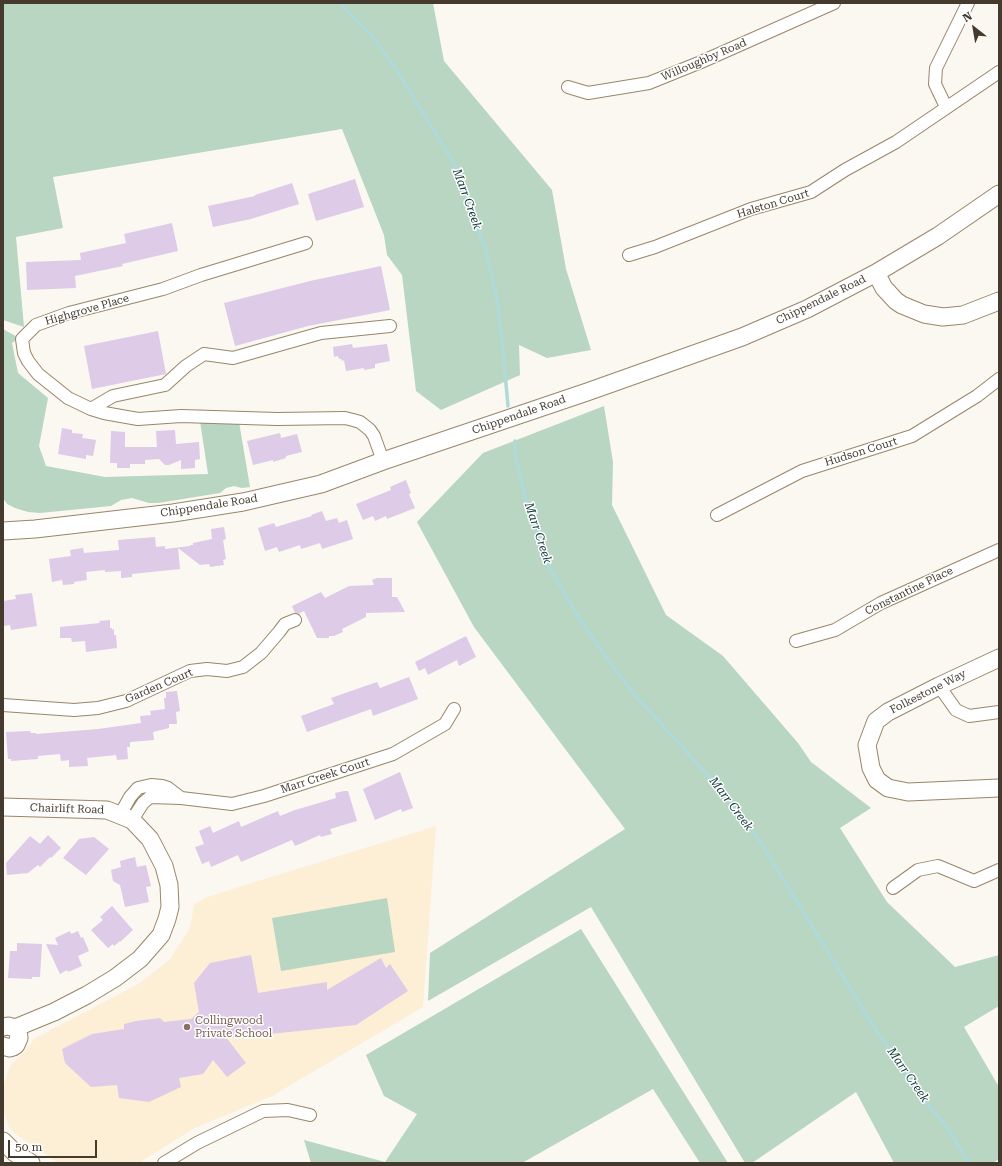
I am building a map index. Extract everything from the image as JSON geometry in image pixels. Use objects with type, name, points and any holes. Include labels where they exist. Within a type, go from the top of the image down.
[{"type":"street","name":"Willoughby Road","points":[[568,87],[588,93],[649,83],[716,56],[820,6],[834,3]]},
{"type":"street","points":[[968,3],[936,68],[935,84],[946,107],[999,72]]},
{"type":"street","name":"Halston Court","points":[[629,255],[655,247],[751,209],[811,192],[845,170],[896,142],[946,107]]},
{"type":"street","name":"Chippendale Road","points":[[3,531],[35,529],[244,502],[321,484],[383,461],[587,392],[742,337],[807,309],[876,273],[938,236],[999,194]]},
{"type":"street","name":"Highgrove Place","points":[[306,243],[201,275],[163,289],[69,313],[36,325],[22,339],[24,353],[28,362],[38,374],[68,398],[91,409],[104,413],[138,419],[181,416],[277,419],[345,418],[360,422],[370,430],[374,436],[383,461]]},
{"type":"street","points":[[876,273],[884,288],[896,301],[924,314],[943,317],[963,316],[999,301]]},
{"type":"street","points":[[91,409],[113,396],[165,385],[186,366],[204,354],[233,358],[321,333],[390,326]]},
{"type":"street","name":"Hudson Court","points":[[717,515],[802,471],[912,436],[977,396],[999,379]]},
{"type":"street","name":"Constantine Place","points":[[796,641],[835,630],[881,603],[999,550]]},
{"type":"street","name":"Garden Court","points":[[3,705],[74,710],[98,708],[126,701],[190,671],[207,669],[226,671],[243,667],[261,653],[280,632],[285,624],[295,620]]},
{"type":"street","name":"Folkestone Way","points":[[999,658],[888,712],[876,721],[867,745],[871,768],[877,780],[888,788],[908,792],[999,788]]},
{"type":"street","points":[[939,686],[956,710],[969,716],[999,712]]},
{"type":"street","name":"Marr Creek Court","points":[[126,818],[150,797],[180,798],[232,804],[278,792],[393,754],[445,724],[454,709]]},
{"type":"street","name":"Chairlift Road","points":[[3,807],[107,810],[126,818]]},
{"type":"street","points":[[8,1037],[87,995],[115,978],[140,959],[161,935],[170,907],[169,885],[164,866],[150,839],[126,818]]},
{"type":"street","points":[[893,888],[918,870],[938,866],[974,881],[999,870]]},
{"type":"street","points":[[164,1163],[197,1143],[263,1111],[288,1110],[310,1115]]},
{"type":"street","points":[[3,1141],[15,1153],[31,1163]]},
{"type":"shaded area","points":[[436,826],[423,1007],[272,1096],[195,1128],[138,1163],[58,1163],[10,1130],[3,1109],[3,1087],[10,1066],[28,1048],[34,1039],[140,983],[170,959],[190,928],[194,905],[207,897]]},
{"type":"green space","points":[[3,3],[433,3],[444,61],[552,190],[566,269],[591,350],[547,358],[519,345],[520,375],[441,410],[416,391],[402,275],[387,255],[384,235],[342,129],[53,177],[63,228],[16,237],[24,327],[3,320]]},
{"type":"green space","points":[[3,329],[19,338],[12,343],[18,373],[48,398],[39,446],[46,466],[105,477],[208,474],[200,421],[239,422],[250,487],[242,488],[234,486],[226,488],[220,493],[158,503],[149,503],[132,498],[121,500],[111,506],[40,513],[28,512],[7,504],[3,498]]},
{"type":"green space","points":[[604,406],[613,462],[612,505],[666,615],[723,656],[798,743],[811,762],[871,808],[840,828],[887,902],[955,967],[999,955],[999,1006],[964,1027],[999,1087],[999,1159],[993,1163],[894,1163],[856,1092],[752,1163],[745,1163],[591,907],[428,1001],[430,953],[625,829],[474,627],[417,522],[483,453]]},
{"type":"green space","points":[[387,898],[395,952],[281,971],[272,918]]},
{"type":"green space","points":[[581,929],[728,1163],[700,1163],[653,1089],[522,1163],[311,1163],[304,1140],[385,1162],[417,1114],[384,1096],[366,1055]]},
{"type":"building","points":[[355,179],[364,207],[316,221],[308,194]]},
{"type":"building","points":[[292,183],[299,204],[251,219],[213,227],[208,206],[255,196]]},
{"type":"building","points":[[172,223],[178,251],[122,264],[123,266],[75,276],[76,288],[27,290],[26,262],[81,260],[80,253],[126,243],[124,234]]},
{"type":"building","points":[[381,266],[390,310],[308,326],[235,346],[224,303],[310,281]]},
{"type":"building","points":[[158,331],[166,374],[92,389],[84,346]]},
{"type":"building","points":[[352,344],[353,348],[387,344],[390,361],[375,364],[375,368],[346,371],[344,360],[342,361],[339,359],[338,356],[334,357],[333,347]]},
{"type":"building","points":[[62,428],[72,430],[72,433],[83,434],[82,438],[96,440],[93,456],[86,455],[86,459],[58,454]]},
{"type":"building","points":[[175,430],[176,444],[199,442],[200,459],[195,460],[195,468],[181,469],[181,460],[165,465],[159,459],[145,460],[145,464],[130,464],[130,468],[117,468],[117,463],[110,463],[111,431],[125,432],[125,447],[157,447],[156,431]]},
{"type":"building","points":[[280,433],[281,438],[297,434],[302,452],[286,456],[286,458],[273,462],[273,460],[253,465],[247,441]]},
{"type":"building","points":[[406,480],[411,493],[409,494],[415,508],[387,519],[386,516],[375,521],[373,516],[363,520],[356,504],[391,490],[390,487]]},
{"type":"building","points":[[322,511],[326,521],[337,518],[339,523],[347,520],[353,539],[322,549],[320,543],[301,549],[300,545],[279,552],[277,547],[265,551],[258,528],[274,523],[276,527],[312,516],[311,515]]},
{"type":"building","points":[[224,527],[226,539],[223,540],[226,559],[223,560],[224,565],[210,567],[209,564],[200,565],[178,548],[180,569],[132,574],[132,577],[121,578],[121,571],[105,572],[105,570],[86,572],[87,580],[74,582],[74,584],[63,585],[62,580],[52,582],[49,559],[71,556],[70,550],[83,548],[84,553],[119,550],[118,540],[155,537],[156,547],[165,546],[165,549],[190,546],[193,545],[193,543],[212,539],[211,529]]},
{"type":"building","points":[[377,578],[392,578],[392,597],[397,597],[405,612],[366,613],[366,617],[342,629],[343,632],[334,636],[329,636],[329,638],[317,638],[304,611],[298,614],[295,613],[292,606],[321,592],[325,598],[349,586],[374,585],[372,580]]},
{"type":"building","points":[[32,593],[37,626],[11,630],[10,625],[3,626],[3,601],[16,599],[15,595]]},
{"type":"building","points":[[110,620],[110,628],[112,628],[112,630],[114,629],[114,635],[116,635],[117,648],[86,652],[85,641],[72,642],[71,638],[60,638],[60,627],[100,623],[99,621]]},
{"type":"building","points":[[466,636],[476,657],[459,666],[457,660],[428,675],[425,668],[419,671],[415,662]]},
{"type":"building","points":[[409,677],[418,699],[373,716],[371,709],[307,732],[301,716],[334,704],[331,698],[377,682],[380,688]]},
{"type":"building","points":[[177,691],[180,711],[176,712],[177,724],[169,724],[169,728],[153,732],[154,740],[130,742],[130,747],[127,747],[128,759],[117,760],[116,755],[87,758],[88,766],[69,767],[69,760],[61,761],[60,754],[38,756],[38,759],[11,761],[11,759],[8,759],[6,732],[30,731],[31,733],[36,734],[98,729],[141,723],[140,716],[151,715],[150,711],[165,709],[164,698],[166,698],[166,692]]},
{"type":"building","points":[[400,772],[413,808],[402,812],[401,809],[375,820],[363,789]]},
{"type":"building","points":[[348,791],[357,821],[330,829],[332,834],[321,837],[320,835],[295,846],[292,840],[241,862],[238,855],[211,867],[209,861],[202,864],[195,847],[204,844],[199,831],[210,826],[213,833],[239,821],[241,827],[278,811],[280,816],[336,798],[335,793]]},
{"type":"building","points":[[48,835],[61,848],[51,858],[50,857],[40,867],[38,865],[28,873],[7,875],[6,863],[30,836],[40,844]]},
{"type":"building","points":[[94,837],[109,849],[86,875],[63,858],[79,839]]},
{"type":"building","points":[[135,857],[137,867],[146,865],[151,886],[146,887],[149,902],[125,907],[120,885],[113,881],[111,870],[121,867],[120,861]]},
{"type":"building","points":[[112,906],[133,930],[120,942],[114,946],[113,944],[108,948],[91,930],[103,920],[100,917]]},
{"type":"building","points":[[70,931],[71,934],[78,931],[81,938],[83,937],[89,951],[78,956],[82,966],[68,972],[67,970],[60,974],[46,944],[58,945],[55,938]]},
{"type":"building","points":[[17,943],[42,944],[40,977],[32,977],[32,979],[8,978],[10,951],[17,951]]},
{"type":"building","name":"Collingwood Private School","points":[[251,955],[258,993],[327,982],[327,990],[381,958],[386,968],[390,964],[408,991],[356,1025],[241,1037],[225,1036],[246,1063],[227,1077],[213,1060],[203,1074],[179,1078],[181,1087],[149,1102],[119,1098],[117,1085],[91,1087],[65,1063],[62,1049],[92,1034],[124,1029],[124,1024],[136,1021],[160,1018],[164,1022],[191,1019],[199,1012],[194,983],[210,963]]},
{"type":"waterway","name":"Marr Creek","points":[[340,3],[375,40],[394,66],[458,170],[485,248],[497,299],[508,406]]},
{"type":"waterway","name":"Marr Creek","points":[[515,441],[515,455],[526,499],[547,564],[581,621],[636,697],[702,769],[716,782],[761,843],[877,1032],[902,1067],[920,1096],[945,1124],[969,1163]]},
{"type":"place","name":"Collingwood Private School","points":[[187,1027]]}]
